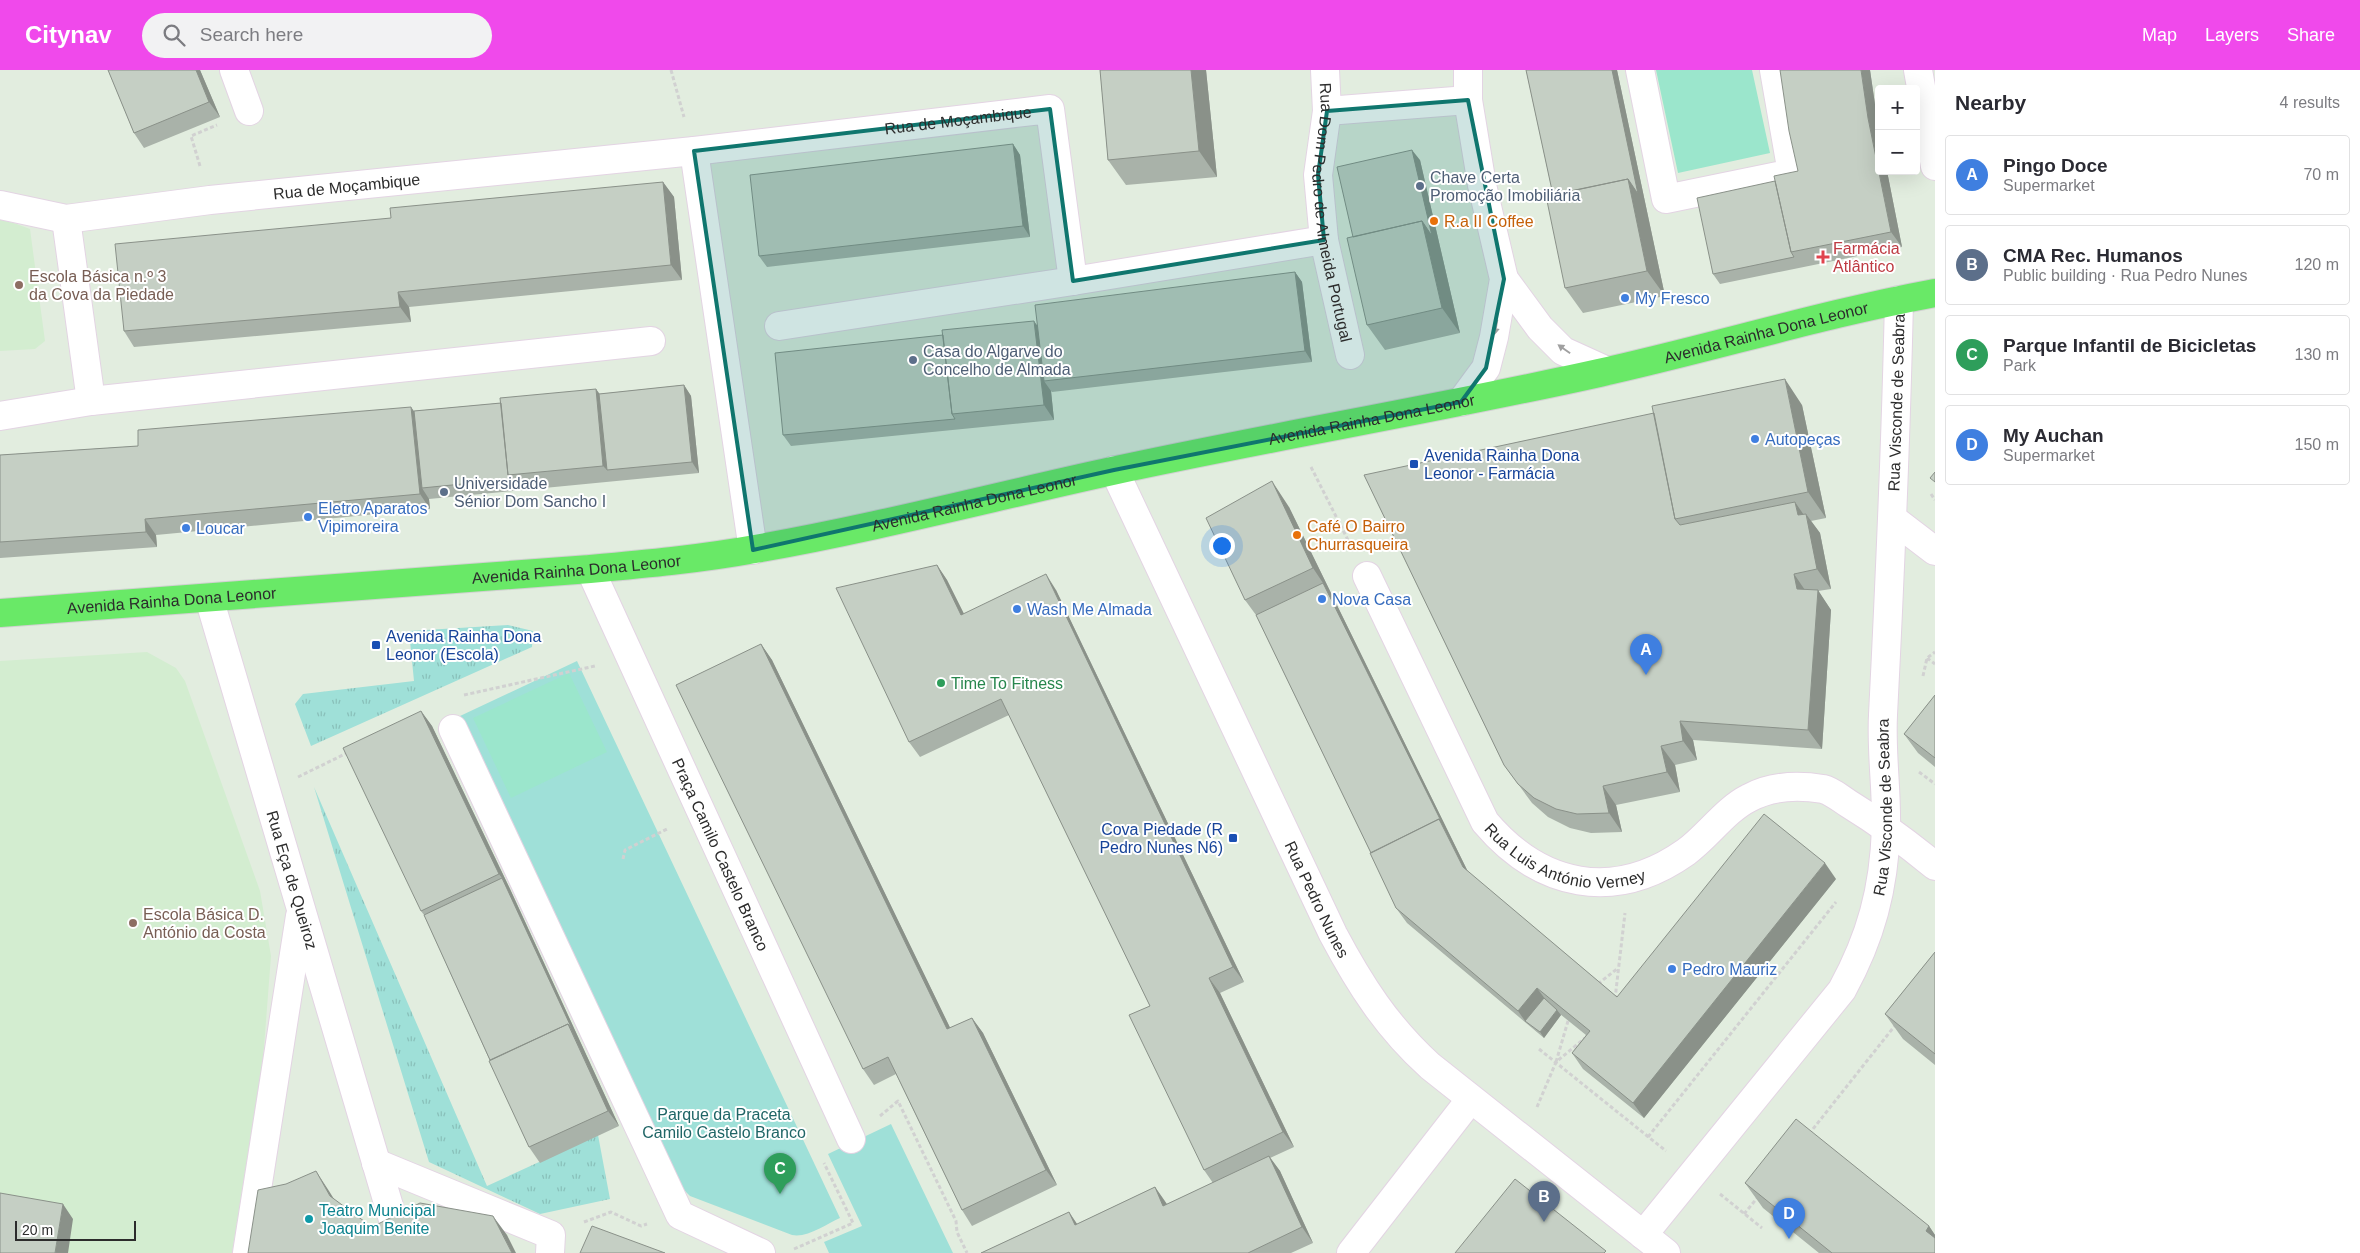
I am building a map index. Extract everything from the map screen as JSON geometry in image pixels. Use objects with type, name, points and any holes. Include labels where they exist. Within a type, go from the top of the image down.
[{"type":"main road","name":"Avenida Rainha Dona Leonor","points":[[0,613],[590,569],[657,563],[753,550],[934,512],[1114,470],[1462,402],[1607,371],[1759,332],[1935,293]]},
{"type":"street","points":[[234,70],[250,111]]},
{"type":"street","name":"Rua Dom Pedro de Almeida Portugal","points":[[1325,70],[1328,110],[1318,175],[1324,240],[1350,355]]},
{"type":"street","points":[[1462,402],[1486,368],[1494,337],[1504,279],[1482,185],[1468,100],[1468,70]]},
{"type":"street","points":[[1640,70],[1666,199],[1792,174],[1774,70]]},
{"type":"street","points":[[1918,70],[1935,166]]},
{"type":"street","points":[[1328,110],[1468,100]]},
{"type":"street","name":"Rua de Moçambique","points":[[0,205],[66,219],[210,200],[694,151],[1050,109],[1073,281]]},
{"type":"street","points":[[694,151],[753,550]]},
{"type":"street","points":[[66,219],[91,401]]},
{"type":"street","points":[[779,326],[1324,240]]},
{"type":"street","points":[[1504,279],[1540,328],[1564,351],[1607,371]]},
{"type":"street","name":"Rua Visconde de Seabra","points":[[1643,1235],[1846,983],[1859,960],[1872,924],[1883,874],[1886,826],[1881,748],[1894,519],[1900,300]]},
{"type":"street","points":[[0,416],[91,401],[651,340]]},
{"type":"street","name":"Rua Pedro Nunes","points":[[1114,470],[1354,975],[1378,1010],[1404,1042],[1470,1100],[1666,1253]]},
{"type":"street","points":[[1894,519],[1935,551]]},
{"type":"street","name":"Praça Camilo Castelo Branco","points":[[590,569],[851,1139]]},
{"type":"street","name":"Rua Luis António Verney","points":[[1367,576],[1485,822],[1502,841],[1522,858],[1544,870],[1568,879],[1592,882],[1642,876],[1664,866],[1704,837],[1734,808],[1748,798],[1765,791],[1790,786],[1826,790],[1886,826],[1935,866]]},
{"type":"street","name":"Rua Eça de Queiroz","points":[[209,598],[399,1240]]},
{"type":"street","points":[[453,729],[680,1215],[761,1253]]},
{"type":"street","points":[[247,1253],[301,909]]},
{"type":"street","points":[[1351,1253],[1470,1100]]},
{"type":"street","points":[[376,1163],[550,1244]]},
{"type":"path","points":[[671,70],[694,151]]},
{"type":"path","points":[[1295,435],[1367,576]]},
{"type":"path","points":[[461,696],[630,658]]},
{"type":"path","points":[[1926,658],[1935,664]]},
{"type":"path","points":[[322,765],[352,750]]},
{"type":"path","points":[[1914,767],[1935,784]]},
{"type":"path","points":[[623,859],[625,850],[701,812]]},
{"type":"path","points":[[1615,1002],[1630,878]]},
{"type":"path","points":[[1648,1137],[1836,902]]},
{"type":"path","points":[[1595,986],[1619,968]]},
{"type":"path","points":[[1518,1137],[1531,1119],[1556,1062],[1568,1021]]},
{"type":"path","points":[[1806,1137],[1898,1022]]},
{"type":"path","points":[[1556,1062],[1588,1036]]},
{"type":"path","points":[[1539,1049],[1762,1228]]},
{"type":"path","points":[[851,1139],[898,1101],[956,1221],[957,1232],[967,1253]]},
{"type":"path","points":[[786,1253],[853,1223],[821,1157]]},
{"type":"path","points":[[1744,1214],[1763,1191]]},
{"type":"path","points":[[550,1244],[610,1212],[641,1226],[680,1215]]},
{"type":"highlighted area","points":[[1468,100],[1504,279],[1486,368],[1461,402],[1114,470],[753,550],[694,151],[1050,109],[1073,281],[1324,240],[1318,175],[1327,111]]},
{"type":"shaded area","points":[[1656,70],[1752,70],[1770,153],[1678,173]]},
{"type":"shaded area","name":"Escola Básica n.º 3 da Cova da Piedade","points":[[0,218],[30,229],[45,341],[35,349],[0,351]]},
{"type":"shaded area","name":"Escola Básica D. António da Costa","points":[[147,652],[176,668],[185,681],[260,891],[271,956],[263,1060],[232,1253],[0,1253],[0,661]]},
{"type":"shaded area","points":[[569,673],[607,752],[511,798],[473,718]]},
{"type":"green space","points":[[508,625],[533,631],[532,647],[311,746],[295,704],[303,694],[414,681],[409,631]]},
{"type":"green space","name":"Parque da Praceta Camilo Castelo Branco","points":[[577,661],[840,1218],[811,1233],[792,1235],[690,1196],[682,1188],[460,716]]},
{"type":"green space","points":[[314,787],[487,1186],[598,1135],[610,1199],[540,1214],[429,1162]]},
{"type":"green space","points":[[891,1124],[953,1253],[829,1253],[824,1242],[862,1226],[828,1154]]},
{"type":"building","points":[[108,70],[196,70],[209,102],[134,133]]},
{"type":"building","points":[[1100,70],[1191,70],[1199,151],[1108,160]]},
{"type":"building","points":[[1526,70],[1612,70],[1638,194],[1628,179],[1553,195]]},
{"type":"building","points":[[1780,70],[1861,70],[1875,153],[1875,175],[1880,175],[1891,232],[1791,252],[1774,176],[1798,171],[1789,131]]},
{"type":"building","points":[[1013,144],[1023,226],[759,256],[750,175]]},
{"type":"building","points":[[1412,150],[1432,236],[1422,221],[1353,237],[1337,167]]},
{"type":"building","points":[[1628,179],[1647,271],[1565,288],[1546,196]]},
{"type":"building","points":[[1775,181],[1791,252],[1794,257],[1713,274],[1697,198]]},
{"type":"building","points":[[663,182],[671,265],[398,292],[400,307],[124,331],[115,244],[391,218],[390,208]]},
{"type":"building","points":[[1422,221],[1442,308],[1367,325],[1347,238]]},
{"type":"building","points":[[1295,272],[1305,351],[1044,381],[1035,305]]},
{"type":"building","points":[[1034,321],[1044,405],[952,414],[942,330]]},
{"type":"building","points":[[943,335],[952,414],[955,419],[783,435],[775,353]]},
{"type":"building","points":[[1785,379],[1808,492],[1675,519],[1652,406]]},
{"type":"building","points":[[684,385],[692,462],[607,470],[599,394]]},
{"type":"building","points":[[596,389],[603,466],[508,475],[500,398]]},
{"type":"building","points":[[501,403],[508,475],[512,479],[422,488],[414,411]]},
{"type":"building","points":[[411,407],[420,494],[145,519],[146,532],[0,542],[0,455],[138,446],[138,430]]},
{"type":"building","points":[[1654,413],[1675,519],[1680,525],[1795,502],[1798,515],[1806,514],[1817,569],[1794,574],[1797,589],[1818,590],[1808,730],[1680,721],[1683,741],[1661,746],[1667,772],[1603,786],[1609,813],[1577,814],[1556,809],[1534,798],[1518,784],[1504,765],[1364,475]]},
{"type":"building","points":[[1935,472],[1935,482],[1930,478]]},
{"type":"building","points":[[1272,481],[1313,568],[1245,600],[1206,518]]},
{"type":"building","points":[[937,565],[961,615],[1046,574],[1233,967],[1209,978],[1283,1132],[1204,1170],[1129,1015],[1150,1006],[1001,699],[909,742],[836,588]]},
{"type":"building","points":[[1323,583],[1442,823],[1439,819],[1371,853],[1256,615]]},
{"type":"building","points":[[761,644],[947,1029],[972,1018],[1046,1170],[962,1210],[888,1057],[863,1069],[676,685]]},
{"type":"building","points":[[1935,695],[1935,758],[1904,734]]},
{"type":"building","points":[[421,711],[499,874],[421,911],[343,748]]},
{"type":"building","points":[[1764,814],[1825,863],[1633,1103],[1572,1053],[1590,1031],[1537,988],[1518,1011],[1396,908],[1370,853],[1439,819],[1463,867],[1617,997]]},
{"type":"building","points":[[502,878],[572,1029],[568,1024],[490,1060],[424,915]]},
{"type":"building","points":[[1935,952],[1935,1054],[1885,1014]]},
{"type":"building","points":[[1544,998],[1557,1010],[1540,1032],[1525,1021]]},
{"type":"building","points":[[568,1024],[608,1111],[529,1147],[489,1061]]},
{"type":"building","points":[[1796,1119],[1929,1226],[1926,1231],[1935,1238],[1935,1253],[1832,1253],[1745,1183]]},
{"type":"building","points":[[1269,1156],[1302,1227],[1248,1253],[981,1253],[1069,1212],[1075,1225],[1155,1187],[1163,1206]]},
{"type":"building","name":"Teatro Municipal Joaquim Benite","points":[[316,1171],[330,1196],[372,1227],[420,1203],[493,1216],[512,1253],[248,1253],[258,1190],[286,1184]]},
{"type":"building","points":[[1515,1179],[1606,1251],[1604,1253],[1455,1253]]},
{"type":"building","points":[[0,1193],[63,1204],[55,1253],[0,1253]]},
{"type":"building","points":[[592,1226],[665,1253],[580,1253]]},
{"type":"place","name":"Chave Certa Promoção Imobiliária","points":[[1420,186]]},
{"type":"place","name":"R.a II Coffee","points":[[1434,221]]},
{"type":"place","name":"Farmácia Atlântico","points":[[1823,257]]},
{"type":"place","name":"Escola Básica n.º 3 da Cova da Piedade","points":[[19,285]]},
{"type":"place","name":"My Fresco","points":[[1625,298]]},
{"type":"place","name":"Casa do Algarve do Concelho de Almada","points":[[913,360]]},
{"type":"place","name":"Autopeças","points":[[1755,439]]},
{"type":"place","name":"Avenida Rainha Dona Leonor - Farmácia","points":[[1414,464]]},
{"type":"place","name":"Universidade Sénior Dom Sancho I","points":[[444,492]]},
{"type":"place","name":"Eletro Aparatos Vipimoreira","points":[[308,517]]},
{"type":"place","name":"Loucar","points":[[186,528]]},
{"type":"place","name":"Café O Bairro Churrasqueira","points":[[1297,535]]},
{"type":"place","name":"Nova Casa","points":[[1322,599]]},
{"type":"place","name":"Wash Me Almada","points":[[1017,609]]},
{"type":"place","name":"Avenida Rainha Dona Leonor (Escola)","points":[[376,645]]},
{"type":"place","name":"Pingo Doce","points":[[1646,675]]},
{"type":"place","name":"Time To Fitness","points":[[941,683]]},
{"type":"place","name":"Cova Piedade (R Pedro Nunes N6)","points":[[1233,838]]},
{"type":"place","name":"Escola Básica D. António da Costa","points":[[133,923]]},
{"type":"place","name":"Pedro Mauriz","points":[[1672,969]]},
{"type":"place","name":"Parque Infantil de Bicicletas","points":[[780,1194]]},
{"type":"place","name":"Teatro Municipal Joaquim Benite","points":[[309,1219]]},
{"type":"place","name":"CMA Rec. Humanos","points":[[1544,1222]]},
{"type":"place","name":"My Auchan","points":[[1789,1239]]}]
